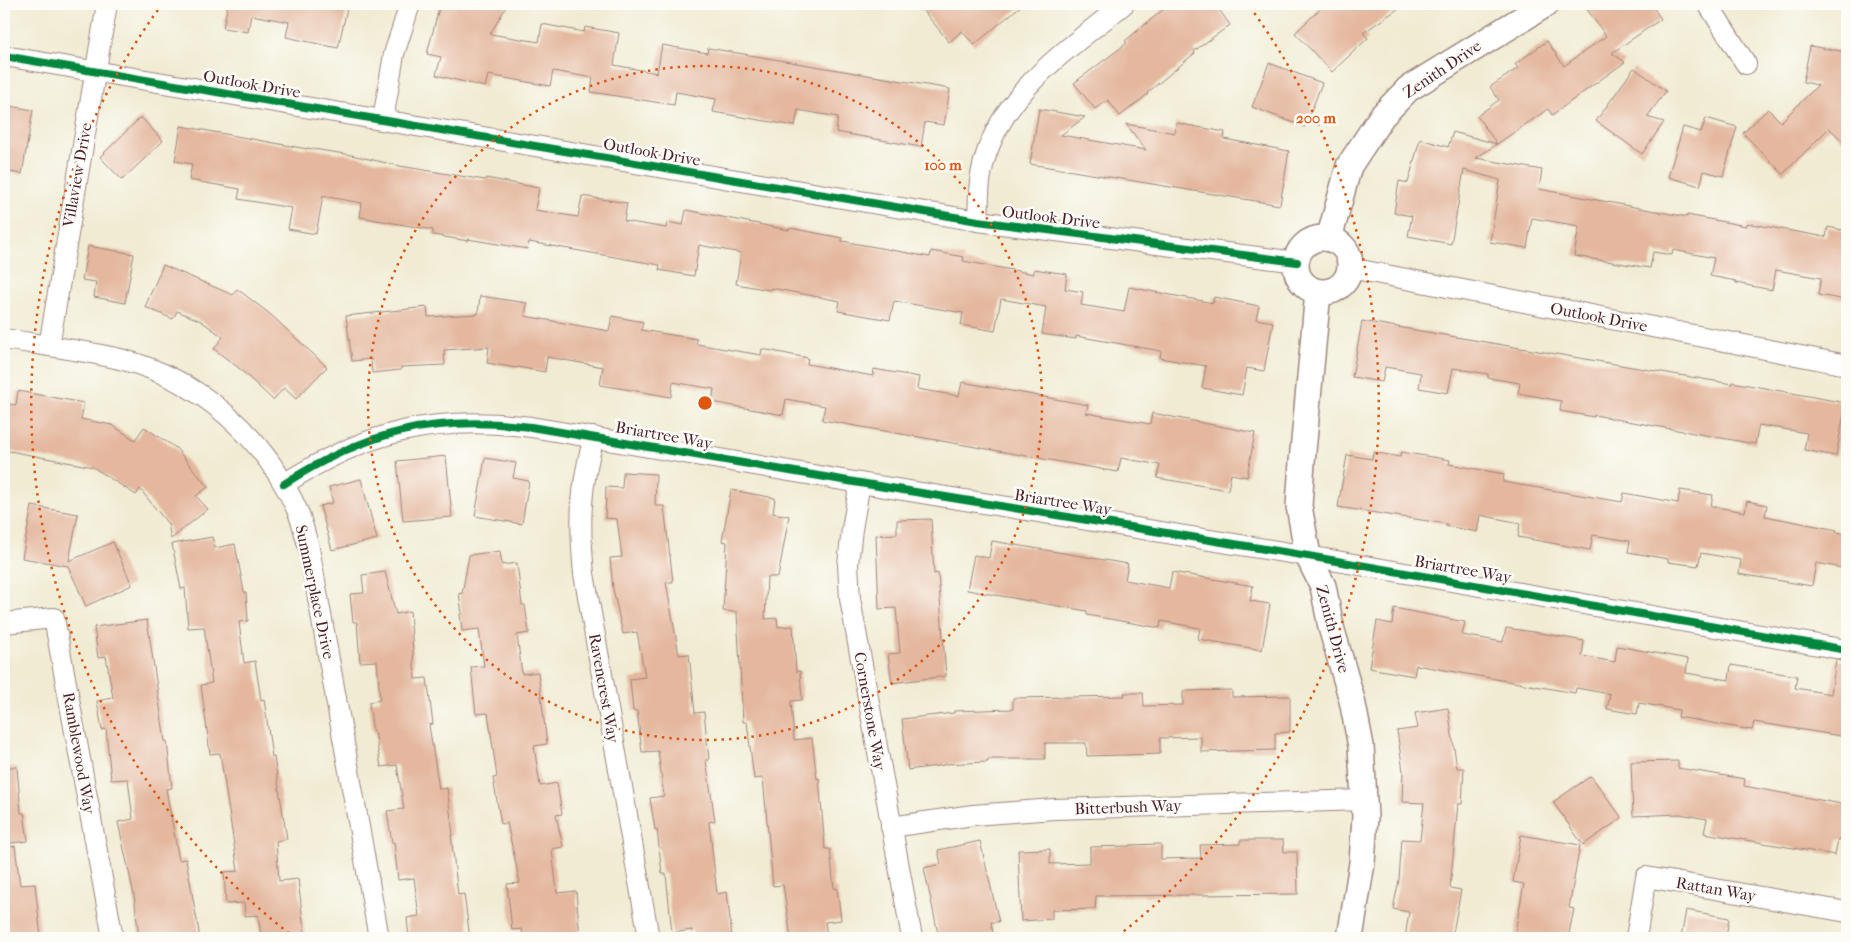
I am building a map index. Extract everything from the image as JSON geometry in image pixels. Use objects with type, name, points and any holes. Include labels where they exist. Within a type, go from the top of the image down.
[{"type":"street","name":"Villaview Drive","points":[[49,346],[107,4]]},
{"type":"street","points":[[383,120],[394,54],[410,4]]},
{"type":"street","points":[[978,221],[981,174],[989,145],[1002,117],[1020,92],[1042,71],[1124,4]]},
{"type":"street","name":"Zenith Drive","points":[[1329,239],[1334,214],[1349,166],[1382,116],[1408,90],[1546,4]]},
{"type":"street","points":[[1708,4],[1746,64]]},
{"type":"street","name":"Outlook Drive","points":[[4,56],[978,221],[1297,262]]},
{"type":"street","points":[[1329,239],[1346,251],[1350,259],[1350,268],[1348,277],[1335,289],[1318,292],[1310,289],[1303,283],[1298,275],[1297,262],[1301,250],[1307,244],[1315,240],[1329,239]]},
{"type":"street","name":"Outlook Drive","points":[[1350,268],[1847,365]]},
{"type":"street","name":"Zenith Drive","points":[[1318,292],[1299,506],[1308,556],[1323,586],[1331,628],[1352,700],[1361,746],[1365,800],[1362,863],[1350,938]]},
{"type":"street","name":"Summerplace Drive","points":[[4,339],[120,359],[154,371],[187,386],[217,406],[244,431],[267,458],[284,484],[298,514],[309,548],[379,938]]},
{"type":"street","name":"Briartree Way","points":[[284,484],[314,464],[345,449],[377,437],[428,426],[462,422],[497,422],[1308,556],[1847,650]]},
{"type":"street","name":"Ravencrest Way","points":[[594,438],[587,461],[581,499],[580,538],[584,574],[649,938]]},
{"type":"street","name":"Cornerstone Way","points":[[860,483],[848,564],[850,599],[912,938]]},
{"type":"street","name":"Ramblewood Way","points":[[4,623],[54,618],[113,938]]},
{"type":"street","name":"Bitterbush Way","points":[[891,827],[973,815],[1054,809],[1365,800]]},
{"type":"street","name":"Rattan Way","points":[[1636,938],[1646,877],[1847,912]]},
{"type":"building","points":[[228,4],[348,4],[338,48],[286,37],[289,22],[251,15],[248,32],[223,28]]},
{"type":"building","points":[[440,4],[508,4],[490,34],[539,42],[542,24],[584,32],[585,27],[619,33],[614,65],[657,73],[662,45],[707,53],[708,48],[950,89],[944,125],[925,122],[921,147],[836,132],[838,117],[798,110],[795,126],[713,112],[716,99],[676,92],[674,105],[591,92],[593,78],[553,71],[550,86],[488,75],[485,87],[436,75],[441,57],[427,54]]},
{"type":"building","points":[[918,4],[1023,4],[974,45],[962,31],[949,42]]},
{"type":"building","points":[[1170,4],[1215,4],[1230,25],[1194,51],[1195,53],[1120,116],[1108,100],[1095,109],[1074,83],[1127,43],[1125,41]]},
{"type":"building","points":[[1325,4],[1405,4],[1363,33],[1368,38],[1332,72],[1295,33]]},
{"type":"building","points":[[1583,4],[1651,4],[1661,19],[1612,53],[1625,62],[1552,115],[1548,109],[1497,144],[1477,116],[1499,100],[1490,87],[1518,68],[1515,64],[1547,41],[1564,66],[1606,36]]},
{"type":"building","points":[[1810,46],[1847,52],[1847,145],[1829,128],[1783,174],[1743,133],[1768,109],[1781,122],[1818,85],[1803,82]]},
{"type":"building","points":[[1269,63],[1322,83],[1305,127],[1252,107]]},
{"type":"building","points":[[1634,68],[1666,91],[1647,117],[1664,122],[1642,154],[1596,121]]},
{"type":"building","points":[[4,105],[33,110],[22,174],[4,171]]},
{"type":"building","points":[[1039,109],[1085,117],[1061,135],[1146,150],[1126,124],[1175,133],[1176,123],[1225,132],[1224,139],[1289,151],[1280,205],[1030,164]]},
{"type":"building","points":[[141,117],[163,141],[122,180],[100,157]]},
{"type":"building","points":[[1706,118],[1737,127],[1723,176],[1704,171],[1700,186],[1668,177],[1683,127],[1701,132]]},
{"type":"building","points":[[181,126],[351,155],[400,166],[485,180],[486,178],[539,188],[535,210],[578,217],[582,196],[627,203],[624,221],[666,228],[667,222],[683,225],[686,210],[842,238],[842,241],[930,257],[931,251],[964,257],[963,261],[1034,274],[1034,269],[1067,274],[1065,289],[1083,292],[1081,305],[1124,312],[1129,287],[1213,303],[1214,297],[1259,306],[1256,319],[1273,322],[1264,371],[1247,368],[1242,395],[1202,388],[1206,366],[1160,358],[1161,351],[1076,336],[1076,339],[1042,334],[1046,307],[1001,299],[995,331],[961,325],[963,313],[894,301],[890,320],[838,311],[840,301],[771,288],[770,290],[736,284],[741,253],[699,245],[694,276],[659,270],[660,265],[529,242],[527,249],[433,235],[433,230],[360,217],[362,203],[323,196],[316,234],[288,229],[292,208],[238,199],[240,189],[189,180],[192,164],[175,161]]},
{"type":"building","points":[[1453,132],[1497,144],[1476,158],[1542,170],[1539,189],[1687,217],[1687,215],[1746,226],[1746,223],[1826,237],[1828,227],[1847,231],[1847,300],[1818,295],[1821,278],[1776,270],[1772,290],[1710,276],[1714,258],[1673,250],[1672,255],[1653,252],[1650,268],[1574,256],[1579,226],[1532,218],[1527,248],[1490,242],[1500,180],[1464,170],[1451,244],[1408,236],[1412,216],[1394,213],[1399,181],[1408,183],[1420,139],[1448,147]]},
{"type":"building","points":[[88,246],[134,254],[125,303],[94,297],[96,282],[82,280]]},
{"type":"building","points":[[163,265],[233,295],[237,289],[270,314],[327,367],[296,399],[284,388],[273,400],[240,369],[214,349],[223,337],[201,321],[177,311],[173,319],[145,307]]},
{"type":"building","points":[[480,296],[527,303],[525,316],[609,331],[612,316],[643,322],[641,330],[697,339],[696,344],[761,355],[762,349],[808,358],[807,364],[873,376],[874,369],[919,377],[917,389],[959,396],[962,382],[1088,405],[1086,413],[1150,424],[1152,413],[1255,433],[1247,477],[1231,474],[1228,490],[1157,478],[1160,465],[1121,458],[1118,472],[822,420],[825,406],[786,399],[783,415],[712,402],[714,389],[673,382],[671,397],[600,385],[603,367],[547,357],[545,372],[487,363],[489,347],[444,350],[445,365],[401,367],[401,370],[372,373],[371,359],[352,361],[346,316],[427,307],[428,317],[478,314]]},
{"type":"building","points":[[1362,321],[1732,384],[1732,382],[1846,403],[1836,456],[1804,450],[1807,433],[1759,425],[1755,444],[1594,415],[1594,417],[1560,411],[1561,401],[1518,393],[1520,383],[1488,378],[1488,374],[1453,368],[1448,393],[1419,388],[1421,373],[1385,367],[1382,382],[1352,377]]},
{"type":"building","points":[[18,391],[84,403],[81,419],[112,425],[135,440],[144,427],[176,448],[208,487],[196,496],[208,509],[171,539],[168,524],[140,489],[136,495],[93,467],[4,450],[4,403],[16,405]]},
{"type":"building","points":[[1373,452],[1400,457],[1401,452],[1450,460],[1449,464],[1504,474],[1503,482],[1622,502],[1624,493],[1678,503],[1680,490],[1713,495],[1711,506],[1745,512],[1747,501],[1767,505],[1765,516],[1837,530],[1836,532],[1847,534],[1847,569],[1816,563],[1812,586],[1739,574],[1741,560],[1701,553],[1698,566],[1668,562],[1668,559],[1628,552],[1630,541],[1593,535],[1590,550],[1518,537],[1520,523],[1480,515],[1477,532],[1446,526],[1447,524],[1338,507],[1347,455],[1372,459]]},
{"type":"building","points":[[446,456],[452,517],[403,521],[397,461]]},
{"type":"building","points":[[485,458],[516,463],[513,478],[529,481],[522,524],[475,516]]},
{"type":"building","points":[[623,472],[656,474],[655,506],[664,506],[673,582],[666,582],[679,655],[689,654],[695,713],[704,712],[709,760],[706,760],[715,821],[709,822],[717,894],[727,892],[732,938],[693,938],[692,930],[672,933],[666,874],[662,874],[657,829],[655,830],[650,798],[664,796],[658,751],[642,752],[637,711],[633,711],[630,679],[645,677],[637,632],[623,634],[613,589],[610,558],[622,557],[617,519],[605,518],[606,487],[622,488]]},
{"type":"building","points":[[361,479],[377,539],[332,550],[320,506],[333,503],[329,487]]},
{"type":"building","points":[[731,490],[775,498],[773,513],[789,516],[778,577],[767,577],[765,619],[777,618],[778,627],[793,626],[796,671],[800,671],[802,700],[791,701],[794,740],[812,738],[817,779],[819,778],[825,849],[830,849],[834,889],[837,888],[841,920],[825,922],[827,937],[791,938],[783,885],[773,886],[763,778],[754,779],[747,722],[743,722],[737,612],[723,611],[727,542],[722,541]]},
{"type":"building","points":[[32,506],[78,514],[69,561],[113,542],[132,585],[86,606],[68,566],[22,558]]},
{"type":"building","points":[[931,519],[934,574],[938,573],[946,676],[892,683],[888,654],[900,653],[896,608],[879,609],[876,535],[897,534],[897,520]]},
{"type":"building","points":[[212,537],[215,548],[235,544],[244,592],[246,592],[248,621],[239,622],[244,663],[255,661],[261,700],[264,699],[272,757],[274,757],[287,839],[276,841],[279,881],[298,879],[305,938],[261,938],[258,915],[245,916],[244,903],[226,904],[224,872],[238,871],[220,753],[210,754],[201,685],[212,683],[204,627],[188,628],[185,588],[181,589],[172,544]]},
{"type":"building","points":[[992,541],[1128,564],[1125,580],[1169,588],[1172,572],[1253,586],[1250,601],[1270,604],[1262,650],[1198,639],[1200,628],[1161,621],[1160,628],[1087,615],[1087,611],[967,590],[974,555],[989,558]]},
{"type":"building","points":[[500,551],[502,565],[517,563],[522,605],[525,605],[529,633],[517,635],[522,674],[538,672],[547,744],[534,746],[540,786],[557,783],[562,814],[556,815],[563,847],[552,849],[557,893],[576,891],[580,938],[523,938],[522,929],[512,930],[507,884],[520,883],[507,823],[501,824],[493,778],[497,777],[488,713],[476,714],[471,667],[484,666],[479,629],[462,631],[459,593],[462,594],[469,555]]},
{"type":"building","points":[[385,572],[396,614],[410,611],[415,679],[427,678],[433,724],[429,725],[439,789],[447,788],[458,895],[464,894],[470,938],[409,938],[407,918],[419,916],[414,878],[398,880],[394,842],[392,843],[387,811],[404,809],[397,765],[381,767],[375,732],[373,732],[369,702],[380,700],[377,661],[360,662],[357,622],[353,622],[350,594],[364,593],[362,575]]},
{"type":"building","points":[[1394,608],[1465,622],[1462,635],[1503,642],[1506,628],[1546,634],[1584,641],[1582,656],[1615,662],[1617,646],[1688,659],[1686,673],[1729,680],[1731,665],[1797,676],[1795,688],[1831,694],[1836,660],[1847,662],[1847,737],[1754,722],[1752,730],[1678,717],[1679,710],[1639,703],[1637,714],[1607,709],[1610,694],[1576,688],[1575,693],[1416,665],[1414,676],[1369,668],[1377,621],[1392,624]]},
{"type":"building","points":[[147,620],[165,741],[167,741],[172,788],[166,789],[179,860],[186,859],[200,938],[139,938],[134,895],[118,822],[133,819],[128,779],[111,780],[106,729],[102,730],[97,701],[113,698],[106,656],[98,658],[94,627]]},
{"type":"building","points":[[1232,690],[1232,697],[1290,696],[1290,732],[1275,733],[1275,750],[1201,752],[1201,737],[1160,738],[1160,754],[1087,756],[1086,743],[1045,743],[1045,759],[988,759],[988,762],[944,764],[908,770],[902,719],[954,713],[954,711],[1013,709],[1013,698],[1125,696],[1124,693],[1143,693],[1144,706],[1183,705],[1183,691]]},
{"type":"building","points":[[1448,708],[1457,768],[1464,768],[1462,804],[1458,804],[1450,888],[1461,890],[1452,938],[1405,938],[1409,912],[1393,909],[1399,880],[1402,839],[1420,840],[1424,803],[1402,802],[1403,771],[1397,731],[1418,728],[1415,713]]},
{"type":"building","points":[[1678,761],[1678,768],[1745,779],[1744,786],[1847,805],[1847,840],[1838,839],[1835,855],[1704,833],[1707,819],[1680,814],[1633,816],[1631,762]]},
{"type":"building","points":[[4,767],[17,767],[21,813],[24,813],[28,841],[4,844]]},
{"type":"building","points":[[1591,776],[1622,818],[1583,845],[1553,802]]},
{"type":"building","points":[[1521,835],[1580,845],[1569,908],[1574,909],[1568,938],[1514,938],[1524,884],[1513,882]]},
{"type":"building","points":[[1240,840],[1283,840],[1284,852],[1297,852],[1298,894],[1096,896],[1095,909],[1052,910],[1052,919],[1021,921],[1018,850],[1050,849],[1050,864],[1090,863],[1090,847],[1130,845],[1161,844],[1161,859],[1201,858],[1200,845],[1240,844]]},
{"type":"building","points":[[980,841],[999,922],[991,922],[994,938],[939,938],[924,868],[941,864],[938,850]]},
{"type":"building","points":[[15,846],[20,885],[35,884],[41,938],[4,938],[4,847]]},
{"type":"building","points":[[1686,910],[1729,918],[1726,938],[1681,938]]},
{"type":"cycle path","points":[[4,56],[978,221],[1297,262]]},
{"type":"cycle path","points":[[284,484],[344,451],[402,431],[463,423],[531,427],[1308,556],[1847,650]]}]
